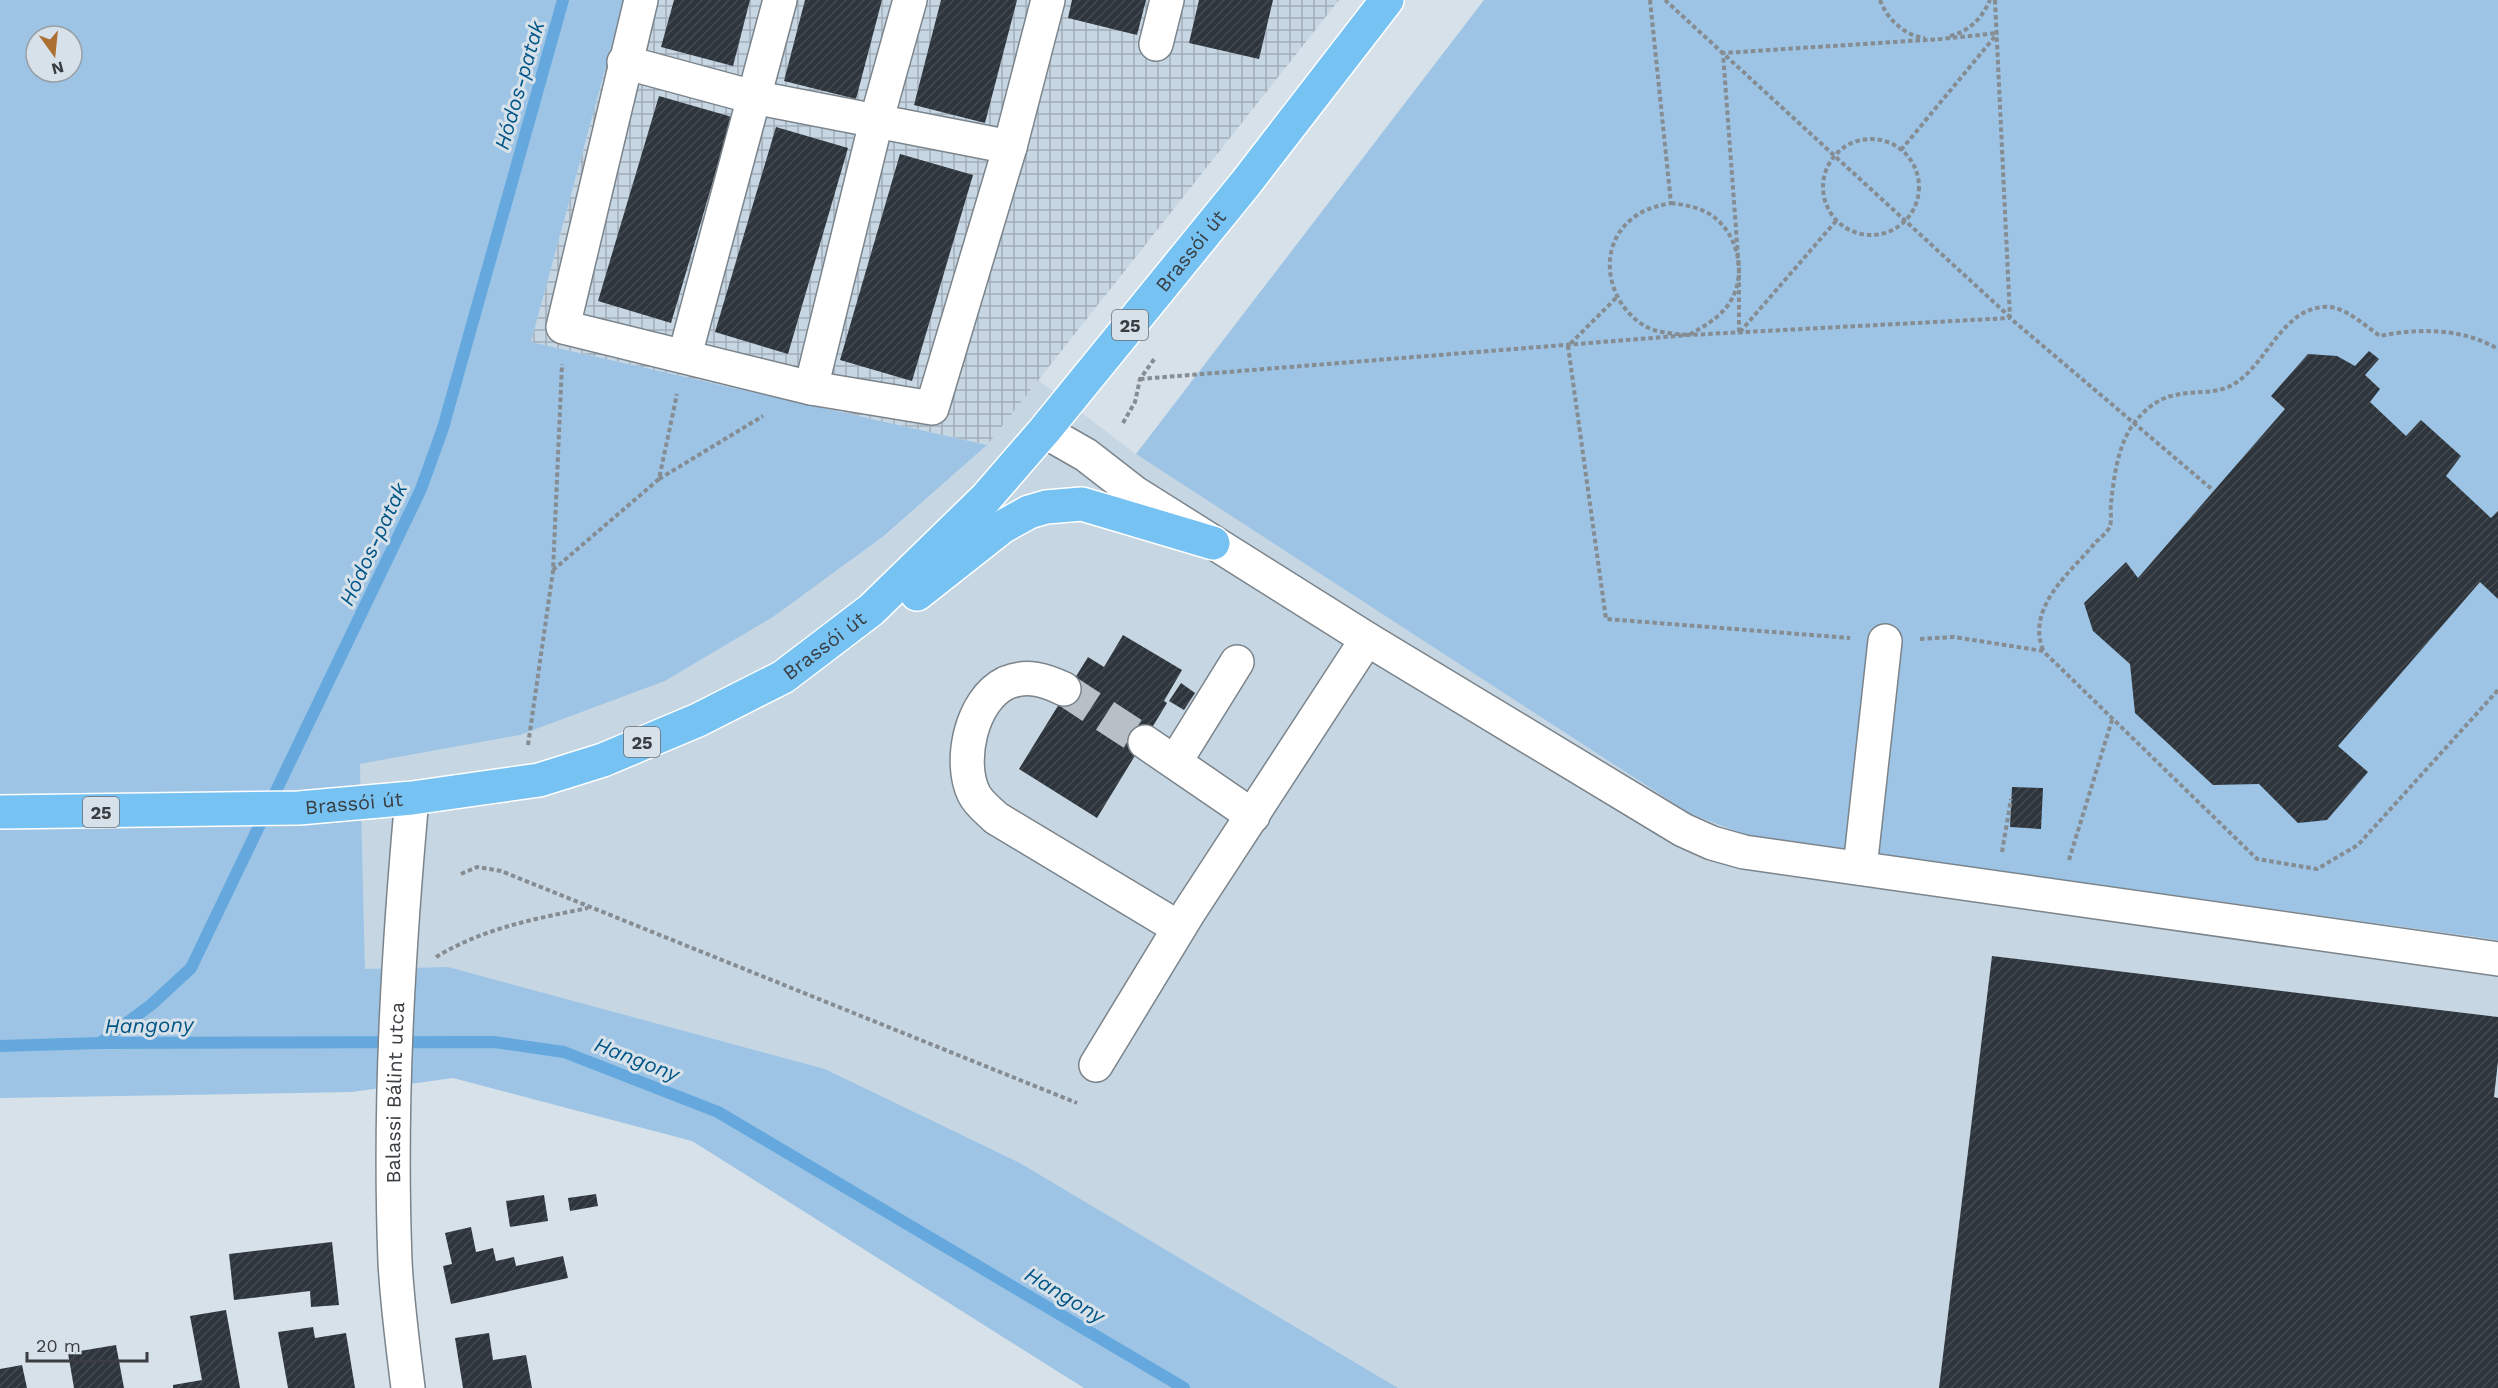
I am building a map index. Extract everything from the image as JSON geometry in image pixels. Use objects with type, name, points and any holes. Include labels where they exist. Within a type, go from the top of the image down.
[{"type":"main road","name":"Brassói út","points":[[0,812],[299,808],[412,798],[539,780],[603,760],[698,720],[783,677],[871,610],[986,498],[1044,431],[1245,184],[1386,0]]},
{"type":"main road","points":[[848,627],[904,605],[1002,527],[1029,512],[1046,507],[1082,504],[1102,508],[1213,543]]},
{"type":"street","points":[[641,0],[624,62],[563,327],[685,355],[811,388],[932,408],[1010,147],[1048,0]]},
{"type":"street","points":[[685,355],[780,0]]},
{"type":"street","points":[[811,388],[876,122],[910,0]]},
{"type":"street","points":[[1156,44],[1167,0]]},
{"type":"street","points":[[624,62],[753,97],[1010,147]]},
{"type":"street","points":[[1044,431],[1086,455],[1135,493],[1366,639],[1693,834],[1744,852],[2498,959]]},
{"type":"street","points":[[1096,1065],[1179,928],[1366,639]]},
{"type":"street","points":[[1860,868],[1885,641]]},
{"type":"street","points":[[1175,762],[1237,662]]},
{"type":"street","points":[[1064,688],[1042,679],[1031,678],[1006,683],[991,695],[973,726],[968,743],[966,766],[975,796],[996,818],[1179,928]]},
{"type":"street","points":[[1145,742],[1253,816]]},
{"type":"street","name":"Balassi Bálint utca","points":[[408,1388],[395,1263],[393,1100],[397,984],[412,798]]},
{"type":"path","points":[[1650,0],[1671,203]]},
{"type":"path","points":[[1665,0],[2010,318],[2214,491]]},
{"type":"path","points":[[1880,0],[1884,10],[1899,27],[1919,38],[1941,39],[1962,33],[1979,20],[1990,0]]},
{"type":"path","points":[[1995,0],[2010,318]]},
{"type":"path","points":[[1723,53],[1941,39],[1998,33]]},
{"type":"path","points":[[1901,150],[1998,33]]},
{"type":"path","points":[[1723,53],[1739,270],[1739,332]]},
{"type":"path","points":[[1874,140],[1888,143],[1901,150],[1911,162],[1918,177],[1916,200],[1905,221],[1893,230],[1870,235],[1848,230],[1836,220],[1828,209],[1823,181],[1826,168],[1834,156],[1846,146],[1874,140]]},
{"type":"path","points":[[1671,203],[1692,206],[1712,215],[1727,230],[1737,249],[1739,270],[1735,291],[1725,309],[1689,335],[1646,327],[1629,315],[1616,298],[1610,276],[1610,255],[1618,235],[1632,218],[1651,208],[1671,203]]},
{"type":"path","points":[[1739,332],[1836,220]]},
{"type":"path","points":[[1568,346],[1616,298]]},
{"type":"path","points":[[2498,348],[2466,335],[2436,331],[2406,330],[2380,336],[2345,312],[2326,306],[2304,312],[2287,326],[2238,382],[2226,387],[2169,395],[2152,405],[2134,423],[2117,465],[2110,526],[2046,602],[2038,625],[2043,651],[2257,859],[2317,869],[2358,845],[2498,690]]},
{"type":"path","points":[[1140,379],[1689,335],[2010,318]]},
{"type":"path","points":[[528,746],[553,571],[563,327]]},
{"type":"path","points":[[1568,346],[1606,619],[1885,641],[1954,637],[2043,651]]},
{"type":"path","points":[[659,479],[685,355]]},
{"type":"path","points":[[553,571],[659,479],[811,388]]},
{"type":"path","points":[[2057,897],[2112,720]]},
{"type":"path","points":[[1996,887],[2011,799]]},
{"type":"path","points":[[461,874],[477,867],[501,872],[1077,1103]]},
{"type":"path","points":[[435,958],[454,946],[506,925],[590,908]]},
{"type":"shaded area","points":[[0,0],[624,0],[531,342],[987,445],[884,536],[773,617],[665,681],[520,735],[360,764],[365,969],[448,967],[825,1069],[1020,1163],[1398,1388],[1084,1388],[692,1141],[453,1078],[352,1092],[0,1098]]},
{"type":"shaded area","points":[[624,0],[1339,0],[987,445],[531,342]]},
{"type":"shaded area","points":[[1484,0],[2498,0],[2498,940],[1751,837],[1689,813],[1136,454]]},
{"type":"shaded area","points":[[1038,380],[1136,454],[1751,837],[2498,940],[2498,1388],[1398,1388],[1020,1163],[825,1069],[448,967],[365,970],[360,764],[520,735],[665,681],[773,617],[885,536],[987,445]]},
{"type":"building","points":[[674,0],[750,0],[733,66],[661,47]]},
{"type":"building","points":[[805,0],[882,0],[856,99],[784,81]]},
{"type":"building","points":[[941,0],[1017,0],[985,123],[914,105]]},
{"type":"building","points":[[1072,0],[1146,0],[1137,35],[1068,18]]},
{"type":"building","points":[[1199,0],[1273,0],[1259,59],[1189,43]]},
{"type":"building","points":[[659,96],[732,117],[671,323],[598,301]]},
{"type":"building","points":[[776,127],[848,148],[788,354],[715,332]]},
{"type":"building","points":[[900,154],[973,175],[912,381],[840,360]]},
{"type":"building","points":[[2369,351],[2379,359],[2365,375],[2380,389],[2370,402],[2406,436],[2421,420],[2461,456],[2446,476],[2491,518],[2498,511],[2498,599],[2480,582],[2338,746],[2368,772],[2327,820],[2298,823],[2259,784],[2213,785],[2135,713],[2130,664],[2093,631],[2084,603],[2126,562],[2138,578],[2285,409],[2271,396],[2308,354],[2337,356],[2355,366]]},
{"type":"building","points":[[1123,635],[1182,670],[1164,701],[1167,703],[1097,818],[1019,769],[1088,657],[1104,667]]},
{"type":"building","points":[[1181,683],[1195,693],[1184,710],[1169,701]]},
{"type":"building","points":[[2012,787],[2043,788],[2041,829],[2010,827]]},
{"type":"building","points":[[1992,956],[2498,1017],[2498,1061],[2494,1097],[2498,1098],[2498,1388],[1939,1388]]},
{"type":"building","points":[[596,1194],[598,1206],[570,1211],[568,1198]]},
{"type":"building","points":[[544,1195],[548,1221],[510,1227],[506,1201]]},
{"type":"building","points":[[471,1227],[476,1252],[493,1248],[496,1261],[514,1257],[516,1266],[563,1256],[568,1278],[451,1304],[443,1266],[452,1264],[445,1233]]},
{"type":"building","points":[[332,1242],[339,1305],[311,1307],[310,1291],[234,1300],[229,1254]]},
{"type":"building","points":[[226,1310],[240,1388],[173,1388],[173,1385],[202,1380],[190,1316]]},
{"type":"building","points":[[313,1327],[315,1338],[346,1333],[355,1388],[288,1388],[278,1332]]},
{"type":"building","points":[[489,1333],[493,1360],[526,1355],[532,1388],[463,1388],[455,1338]]},
{"type":"building","points":[[116,1345],[124,1388],[74,1388],[68,1353]]},
{"type":"building","points":[[22,1365],[27,1388],[0,1388],[0,1369]]},
{"type":"waterway","name":"Hódos-patak","points":[[100,1043],[152,1004],[191,968],[421,489],[443,428],[563,0]]},
{"type":"waterway","name":"Hangony","points":[[0,1046],[100,1043],[494,1042],[564,1052],[718,1112],[1184,1388]]},
{"type":"tunnel","points":[[1064,689],[1145,742]]}]
